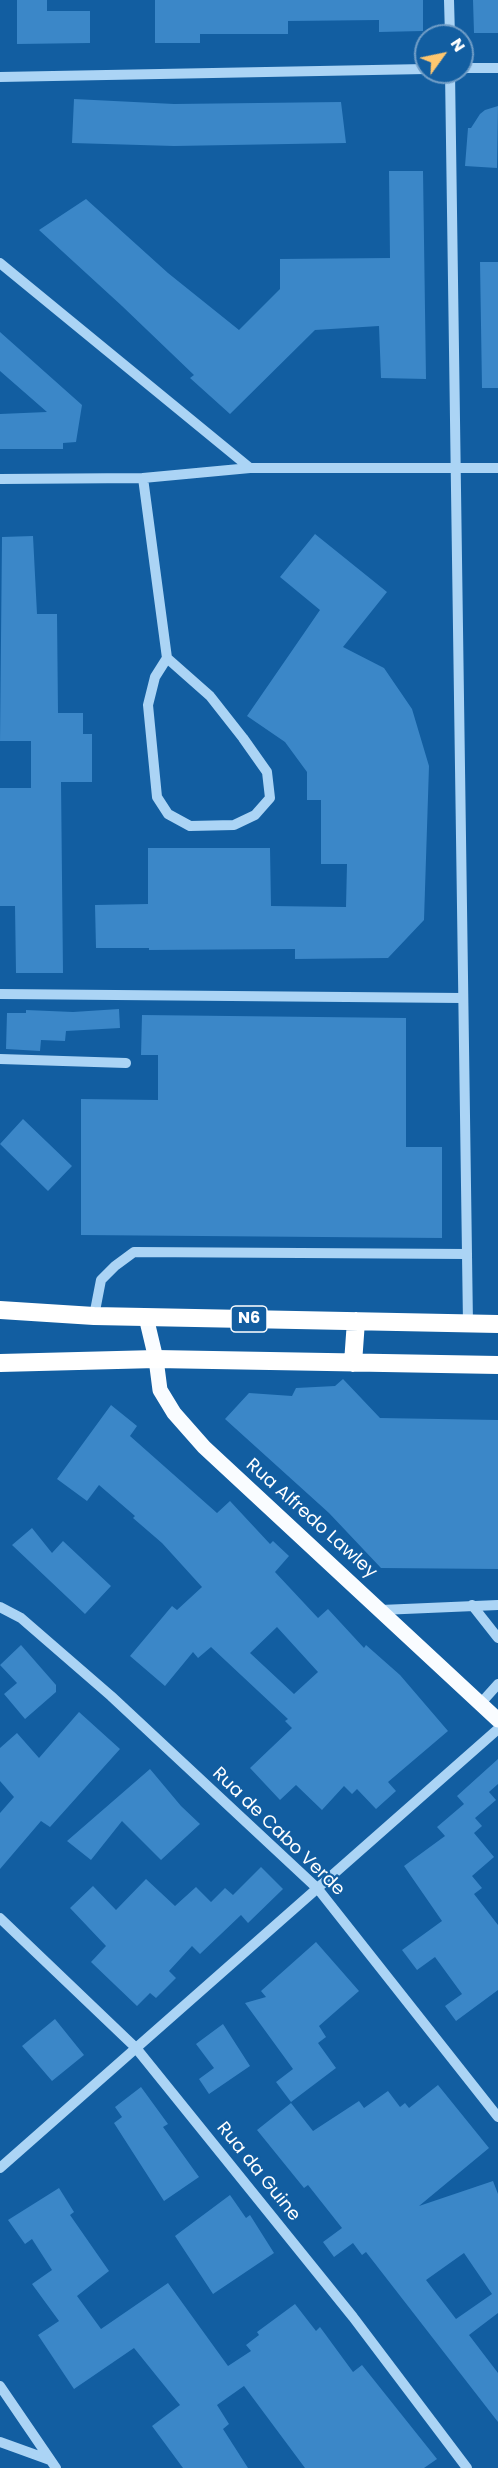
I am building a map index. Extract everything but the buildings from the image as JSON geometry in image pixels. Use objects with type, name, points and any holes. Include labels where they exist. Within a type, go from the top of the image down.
[{"type":"highway","name":"N6","points":[[0,1310],[94,1316],[498,1324]]},
{"type":"highway","points":[[353,1363],[356,1321]]},
{"type":"highway","points":[[0,1363],[156,1359],[498,1365]]},
{"type":"main road","name":"Rua Alfredo Lawley","points":[[146,1317],[156,1359],[160,1390],[174,1413],[204,1448],[482,1702],[498,1720]]},
{"type":"street","points":[[449,0],[450,24]]},
{"type":"street","points":[[474,68],[498,68]]},
{"type":"street","points":[[0,78],[414,69]]},
{"type":"street","points":[[450,84],[468,1324]]},
{"type":"street","points":[[0,263],[250,468]]},
{"type":"street","points":[[0,478],[143,478],[250,468],[498,468]]},
{"type":"street","points":[[143,478],[167,658],[155,677],[148,705],[157,798],[168,814],[190,826],[234,825],[255,815],[270,798],[267,772],[210,696],[167,658]]},
{"type":"street","points":[[0,993],[462,998]]},
{"type":"street","points":[[0,1059],[126,1063]]},
{"type":"street","points":[[94,1316],[101,1280],[134,1252],[467,1254]]},
{"type":"street","points":[[472,1605],[498,1638]]},
{"type":"street","points":[[381,1610],[498,1605]]},
{"type":"street","name":"Rua de Cabo Verde","points":[[0,1607],[21,1618],[111,1696],[318,1889],[498,2117]]},
{"type":"street","points":[[482,1702],[498,1684]]},
{"type":"street","points":[[0,2168],[498,1729]]},
{"type":"street","name":"Rua da Guine","points":[[0,1918],[136,2048],[353,2317],[467,2468]]},
{"type":"street","points":[[0,2386],[53,2464]]},
{"type":"street","points":[[0,2442],[53,2464]]}]
